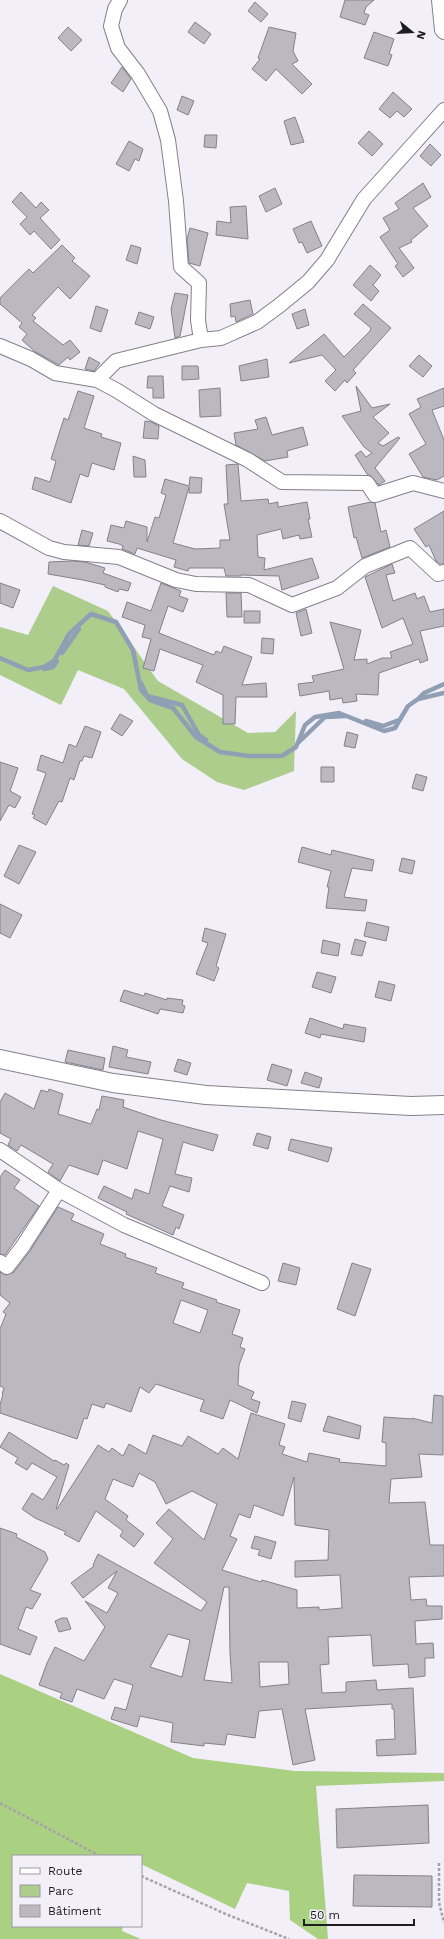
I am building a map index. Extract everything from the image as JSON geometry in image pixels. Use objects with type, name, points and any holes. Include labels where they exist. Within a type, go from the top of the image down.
[{"type":"street","points":[[120,0],[115,9],[111,26],[118,48],[138,74],[160,111],[168,140],[176,201],[181,267],[199,283],[198,320],[201,340]]},
{"type":"street","points":[[439,0],[442,30],[444,32]]},
{"type":"street","points":[[97,380],[116,361],[201,340],[221,338],[257,322],[308,282],[326,260],[364,199],[444,110]]},
{"type":"street","points":[[0,346],[31,359],[55,373],[97,380],[154,414],[248,460],[282,482],[367,483],[375,495],[413,483],[444,491]]},
{"type":"street","points":[[0,521],[49,548],[64,552],[119,558],[176,580],[196,584],[249,585],[292,605],[337,588],[365,566],[410,548],[438,574],[444,572]]},
{"type":"street","points":[[0,1059],[113,1083],[206,1096],[403,1106],[444,1105]]},
{"type":"street","points":[[0,1150],[59,1190],[124,1225],[262,1283]]},
{"type":"street","points":[[0,1262],[7,1267],[59,1190]]},
{"type":"path","points":[[0,1803],[98,1855]]},
{"type":"path","points":[[439,1863],[439,1902],[444,1923]]},
{"type":"path","points":[[142,1876],[228,1916],[288,1939]]},
{"type":"green space","points":[[53,586],[108,611],[158,681],[248,733],[275,732],[296,711],[294,771],[244,790],[217,782],[182,759],[124,689],[78,670],[61,705],[0,675],[0,627],[28,635]]},
{"type":"green space","points":[[0,1674],[193,1758],[295,1771],[444,1773],[444,1781],[316,1786],[328,1939],[318,1939],[290,1920],[289,1891],[247,1883],[235,1909],[142,1864],[142,1855],[12,1855],[12,1927],[123,1927],[122,1931],[141,1939],[0,1939]]},
{"type":"building","points":[[345,0],[374,0],[366,7],[364,13],[369,15],[365,25],[340,17]]},
{"type":"building","points":[[255,2],[268,14],[261,22],[248,11]]},
{"type":"building","points":[[195,22],[211,34],[204,44],[188,32]]},
{"type":"building","points":[[68,27],[82,40],[71,51],[58,38]]},
{"type":"building","points":[[269,27],[296,33],[293,51],[298,61],[292,64],[312,84],[302,94],[276,69],[266,81],[252,69],[260,59],[258,58]]},
{"type":"building","points":[[374,32],[394,39],[389,54],[392,55],[388,66],[364,58]]},
{"type":"building","points":[[122,67],[131,79],[123,92],[111,83]]},
{"type":"building","points":[[393,92],[412,109],[404,117],[397,111],[390,118],[379,109]]},
{"type":"building","points":[[182,96],[194,101],[188,115],[177,110]]},
{"type":"building","points":[[295,117],[304,142],[291,145],[284,121]]},
{"type":"building","points":[[369,131],[383,144],[372,156],[358,143]]},
{"type":"building","points":[[205,135],[217,135],[216,148],[204,147]]},
{"type":"building","points":[[129,141],[143,149],[139,161],[135,159],[129,171],[116,164]]},
{"type":"building","points":[[430,144],[441,155],[431,166],[420,156]]},
{"type":"building","points":[[423,183],[431,197],[413,208],[428,226],[411,240],[412,242],[399,248],[414,268],[403,277],[395,266],[398,264],[380,237],[390,230],[383,218],[399,209],[395,203]]},
{"type":"building","points":[[275,188],[282,204],[266,212],[259,196]]},
{"type":"building","points":[[21,192],[36,208],[41,202],[49,210],[40,218],[60,240],[51,249],[34,231],[30,235],[20,224],[27,217],[12,202]]},
{"type":"building","points":[[246,206],[248,239],[216,235],[217,221],[231,223],[230,207]]},
{"type":"building","points":[[311,221],[322,246],[307,253],[302,242],[299,243],[293,229]]},
{"type":"building","points":[[190,228],[208,233],[200,266],[189,263],[187,239]]},
{"type":"building","points":[[62,245],[75,258],[72,261],[90,276],[70,299],[58,287],[32,315],[36,318],[33,321],[63,345],[70,340],[80,352],[70,360],[68,357],[59,365],[34,351],[22,340],[27,334],[19,327],[22,323],[0,304],[0,298],[29,269],[33,273]]},
{"type":"building","points":[[131,245],[141,248],[137,264],[126,260]]},
{"type":"building","points":[[370,265],[381,275],[373,285],[379,291],[371,301],[353,285]]},
{"type":"building","points":[[175,293],[188,295],[180,336],[175,338],[171,309]]},
{"type":"building","points":[[250,300],[253,314],[236,322],[235,316],[231,317],[230,304]]},
{"type":"building","points":[[363,304],[391,328],[353,370],[356,373],[347,383],[345,380],[335,391],[325,381],[336,370],[322,355],[289,363],[324,334],[344,357],[370,331],[371,328],[354,314]]},
{"type":"building","points":[[96,306],[108,310],[101,332],[90,328]]},
{"type":"building","points":[[305,309],[309,325],[297,329],[292,314]]},
{"type":"building","points":[[139,312],[154,317],[150,329],[135,324]]},
{"type":"building","points":[[419,355],[432,366],[423,377],[409,366]]},
{"type":"building","points":[[89,357],[100,363],[94,371],[85,369]]},
{"type":"building","points":[[267,359],[269,377],[241,381],[239,366]]},
{"type":"building","points":[[182,366],[198,366],[199,379],[182,380]]},
{"type":"building","points":[[148,376],[163,376],[164,398],[153,398],[153,388],[147,388]]},
{"type":"building","points":[[356,386],[372,408],[390,404],[373,417],[389,433],[378,443],[383,446],[398,437],[400,438],[375,468],[385,481],[379,485],[371,476],[367,474],[355,455],[361,451],[366,457],[372,453],[364,447],[342,416],[361,411]]},
{"type":"building","points":[[220,388],[221,416],[200,417],[199,390]]},
{"type":"building","points":[[444,388],[444,406],[432,410],[444,440],[444,476],[437,480],[423,477],[409,454],[426,444],[409,414],[421,407],[417,399]]},
{"type":"building","points":[[78,391],[94,396],[84,428],[102,434],[101,437],[121,443],[114,470],[92,463],[88,477],[80,474],[71,503],[32,489],[35,477],[50,482],[56,461],[51,459],[64,418],[68,420]]},
{"type":"building","points":[[266,417],[272,435],[303,427],[308,445],[287,451],[288,457],[265,461],[236,445],[234,433],[258,429],[255,420]]},
{"type":"building","points":[[145,421],[159,426],[158,439],[143,438]]},
{"type":"building","points":[[133,456],[145,460],[146,477],[134,477]]},
{"type":"building","points":[[238,464],[241,501],[268,499],[269,504],[278,502],[278,507],[307,502],[310,519],[308,519],[312,537],[300,539],[299,535],[283,539],[281,529],[257,535],[258,557],[265,558],[264,570],[312,558],[319,578],[282,590],[279,576],[226,576],[224,568],[189,568],[188,571],[174,567],[176,560],[137,548],[135,554],[122,549],[123,546],[119,544],[107,541],[111,525],[124,528],[126,521],[147,527],[147,542],[155,517],[159,518],[166,495],[161,493],[165,479],[189,486],[190,477],[202,478],[201,493],[189,493],[189,487],[173,543],[195,549],[220,548],[220,540],[230,540],[224,504],[228,504],[226,465]]},
{"type":"building","points":[[371,502],[375,503],[381,532],[386,530],[390,547],[362,558],[356,537],[354,538],[348,507]]},
{"type":"building","points":[[444,511],[444,564],[440,564],[436,561],[429,545],[426,547],[414,529]]},
{"type":"building","points":[[82,530],[93,533],[89,546],[78,545]]},
{"type":"building","points":[[49,562],[85,562],[105,568],[103,573],[131,583],[128,591],[119,589],[118,592],[105,587],[105,585],[48,574]]},
{"type":"building","points":[[392,564],[395,573],[386,575],[393,601],[415,593],[417,599],[424,596],[430,612],[444,609],[444,626],[420,631],[428,660],[420,663],[419,659],[379,673],[378,695],[356,694],[357,701],[343,703],[342,698],[330,700],[329,691],[300,696],[298,684],[314,682],[312,676],[344,669],[330,622],[361,630],[354,660],[367,659],[367,664],[382,658],[392,658],[390,652],[413,644],[403,618],[382,628],[365,577]]},
{"type":"building","points":[[0,583],[20,590],[13,608],[0,603]]},
{"type":"building","points":[[161,583],[181,591],[179,596],[188,599],[183,612],[168,606],[159,633],[214,655],[216,651],[221,653],[224,646],[252,657],[242,685],[266,683],[267,697],[236,697],[235,724],[223,724],[223,695],[196,682],[203,665],[160,649],[154,671],[143,668],[151,639],[142,637],[145,625],[122,617],[127,602],[151,611]]},
{"type":"building","points":[[226,593],[241,593],[242,617],[227,617]]},
{"type":"building","points":[[306,609],[312,633],[301,636],[296,613]]},
{"type":"building","points":[[244,611],[260,611],[260,623],[244,623]]},
{"type":"building","points":[[262,638],[274,639],[273,654],[261,653]]},
{"type":"building","points":[[120,714],[133,721],[122,736],[111,729]]},
{"type":"building","points":[[85,726],[101,732],[92,758],[84,756],[82,761],[80,761],[74,780],[70,778],[62,802],[59,801],[46,825],[33,818],[35,815],[32,814],[46,773],[37,770],[41,755],[63,763],[69,744],[76,747]]},
{"type":"building","points":[[347,732],[358,735],[355,748],[344,746]]},
{"type":"building","points":[[0,762],[18,768],[10,791],[21,797],[15,808],[9,805],[0,821]]},
{"type":"building","points":[[321,767],[334,767],[334,782],[321,782]]},
{"type":"building","points":[[416,774],[427,777],[423,791],[412,788]]},
{"type":"building","points":[[19,845],[36,852],[19,884],[4,876]]},
{"type":"building","points":[[302,847],[331,855],[332,850],[374,860],[372,871],[352,868],[344,897],[367,900],[365,911],[326,908],[329,887],[327,887],[331,871],[298,862]]},
{"type":"building","points":[[402,858],[415,861],[412,874],[399,871]]},
{"type":"building","points":[[0,904],[22,915],[10,938],[0,933]]},
{"type":"building","points":[[367,922],[389,927],[386,941],[364,936]]},
{"type":"building","points":[[205,928],[226,934],[216,966],[219,968],[214,981],[196,974],[208,943],[202,941]]},
{"type":"building","points":[[355,939],[366,942],[362,956],[351,954]]},
{"type":"building","points":[[323,940],[340,944],[338,956],[321,953]]},
{"type":"building","points":[[317,972],[336,977],[331,993],[312,987]]},
{"type":"building","points":[[379,981],[395,985],[391,1001],[375,997]]},
{"type":"building","points":[[124,990],[144,996],[145,993],[167,1000],[167,998],[183,1000],[182,1005],[185,1006],[183,1013],[160,1009],[158,1014],[120,1001]]},
{"type":"building","points":[[310,1018],[343,1029],[344,1024],[366,1028],[364,1042],[321,1034],[320,1038],[305,1033]]},
{"type":"building","points":[[113,1046],[128,1050],[126,1057],[151,1062],[148,1074],[109,1067]]},
{"type":"building","points":[[68,1050],[105,1058],[103,1070],[65,1062]]},
{"type":"building","points":[[178,1059],[191,1063],[187,1075],[174,1071]]},
{"type":"building","points":[[272,1064],[292,1070],[287,1086],[267,1080]]},
{"type":"building","points":[[305,1072],[322,1078],[319,1088],[301,1083]]},
{"type":"building","points":[[49,1089],[63,1094],[58,1114],[91,1124],[97,1109],[99,1110],[102,1096],[124,1100],[123,1107],[161,1120],[218,1135],[213,1151],[183,1142],[175,1174],[192,1178],[189,1192],[170,1186],[162,1206],[184,1215],[179,1229],[176,1227],[173,1235],[126,1214],[127,1212],[98,1198],[104,1186],[132,1199],[135,1189],[149,1194],[163,1139],[138,1131],[127,1169],[103,1160],[98,1175],[69,1165],[60,1181],[48,1172],[53,1164],[21,1145],[17,1151],[8,1145],[11,1139],[0,1133],[0,1102],[5,1093],[34,1109],[41,1090],[48,1092]]},
{"type":"building","points":[[257,1133],[271,1137],[268,1149],[253,1145]]},
{"type":"building","points":[[291,1139],[332,1148],[328,1162],[288,1150]]},
{"type":"building","points":[[5,1170],[20,1180],[14,1188],[39,1206],[5,1255],[0,1254],[0,1177]]},
{"type":"building","points":[[58,1207],[74,1214],[71,1220],[104,1234],[100,1244],[126,1254],[125,1257],[157,1268],[155,1273],[184,1283],[182,1288],[240,1310],[232,1334],[243,1338],[240,1347],[245,1349],[239,1365],[238,1385],[254,1392],[251,1399],[260,1402],[257,1413],[230,1400],[223,1419],[200,1411],[204,1400],[156,1384],[149,1393],[140,1387],[131,1412],[106,1403],[104,1408],[92,1404],[87,1419],[84,1418],[77,1439],[0,1413],[0,1405],[4,1388],[0,1386],[0,1329],[6,1314],[3,1312],[10,1303],[0,1295],[0,1272],[6,1275],[14,1272],[30,1251]],"holes":[[[181,1300],[208,1310],[200,1333],[173,1323]]]},
{"type":"building","points":[[283,1263],[300,1268],[296,1285],[278,1281]]},
{"type":"building","points":[[352,1263],[371,1269],[355,1316],[337,1309]]},
{"type":"building","points":[[434,1395],[443,1396],[443,1455],[419,1454],[422,1477],[391,1479],[389,1503],[425,1502],[430,1545],[444,1545],[444,1576],[409,1577],[411,1600],[426,1599],[427,1606],[442,1606],[442,1619],[415,1621],[416,1644],[433,1643],[434,1658],[425,1658],[425,1676],[409,1678],[408,1664],[373,1666],[371,1635],[328,1637],[329,1664],[320,1665],[322,1693],[346,1692],[346,1682],[376,1680],[377,1690],[413,1688],[416,1754],[377,1756],[376,1740],[395,1739],[394,1709],[392,1709],[392,1704],[305,1709],[315,1760],[293,1765],[282,1709],[259,1711],[255,1738],[227,1734],[225,1745],[204,1743],[204,1746],[171,1742],[173,1723],[140,1716],[137,1727],[111,1719],[115,1707],[126,1710],[133,1685],[114,1679],[104,1699],[77,1689],[72,1702],[60,1698],[62,1693],[39,1685],[55,1647],[84,1661],[105,1627],[85,1601],[107,1613],[118,1593],[108,1588],[117,1571],[83,1598],[71,1583],[94,1566],[93,1565],[98,1554],[201,1611],[207,1602],[154,1563],[173,1539],[156,1523],[169,1509],[204,1540],[217,1504],[192,1491],[166,1504],[155,1482],[139,1473],[133,1487],[113,1479],[105,1499],[128,1516],[126,1520],[144,1534],[134,1547],[120,1536],[123,1531],[96,1511],[79,1542],[64,1534],[66,1532],[35,1518],[22,1509],[32,1493],[43,1500],[57,1477],[32,1463],[27,1470],[15,1463],[18,1458],[0,1447],[9,1432],[54,1461],[55,1460],[64,1465],[66,1463],[69,1465],[57,1509],[98,1445],[109,1452],[112,1448],[123,1456],[129,1444],[146,1454],[153,1435],[182,1446],[188,1436],[218,1454],[223,1448],[238,1459],[251,1413],[285,1424],[279,1445],[285,1447],[282,1454],[307,1462],[309,1453],[340,1459],[339,1462],[386,1466],[386,1443],[382,1442],[384,1417],[412,1418],[432,1423]],"holes":[[[294,1477],[295,1525],[329,1530],[328,1560],[295,1561],[295,1577],[340,1575],[342,1608],[319,1610],[319,1607],[297,1608],[297,1590],[262,1580],[261,1582],[222,1570],[237,1539],[230,1536],[239,1514],[250,1518],[254,1505],[283,1516]],[[224,1587],[229,1587],[232,1683],[204,1680]],[[168,1634],[190,1640],[182,1677],[150,1667]],[[259,1662],[288,1662],[289,1684],[260,1687]]]},
{"type":"building","points":[[292,1401],[306,1404],[301,1422],[288,1418]]},
{"type":"building","points":[[328,1416],[361,1426],[359,1439],[323,1431]]},
{"type":"building","points":[[0,1528],[17,1534],[16,1537],[45,1552],[48,1559],[30,1590],[41,1594],[32,1609],[26,1607],[18,1629],[37,1637],[30,1655],[0,1644]]},
{"type":"building","points":[[255,1536],[276,1542],[271,1559],[258,1555],[260,1550],[251,1548]]},
{"type":"building","points":[[62,1618],[67,1618],[71,1629],[59,1632],[55,1621]]},
{"type":"building","points":[[428,1805],[429,1843],[337,1848],[336,1809]]},
{"type":"building","points":[[354,1875],[432,1876],[432,1907],[353,1906]]},
{"type":"waterway","points":[[0,658],[28,670],[44,667],[54,661],[69,634],[91,614],[116,622],[133,650],[141,690],[150,700],[173,708],[196,737],[220,752],[249,756],[282,756],[296,747],[305,725],[315,717],[339,713],[384,731],[395,728],[408,706],[418,699],[444,693]]},
{"type":"waterway","points":[[62,653],[79,629]]},
{"type":"waterway","points":[[44,669],[53,667],[57,661]]},
{"type":"waterway","points":[[141,683],[147,696],[182,705],[199,735],[206,740]]},
{"type":"waterway","points":[[417,700],[424,693],[444,684]]},
{"type":"waterway","points":[[299,742],[325,717],[346,716]]},
{"type":"waterway","points":[[366,721],[383,726],[399,720]]}]
